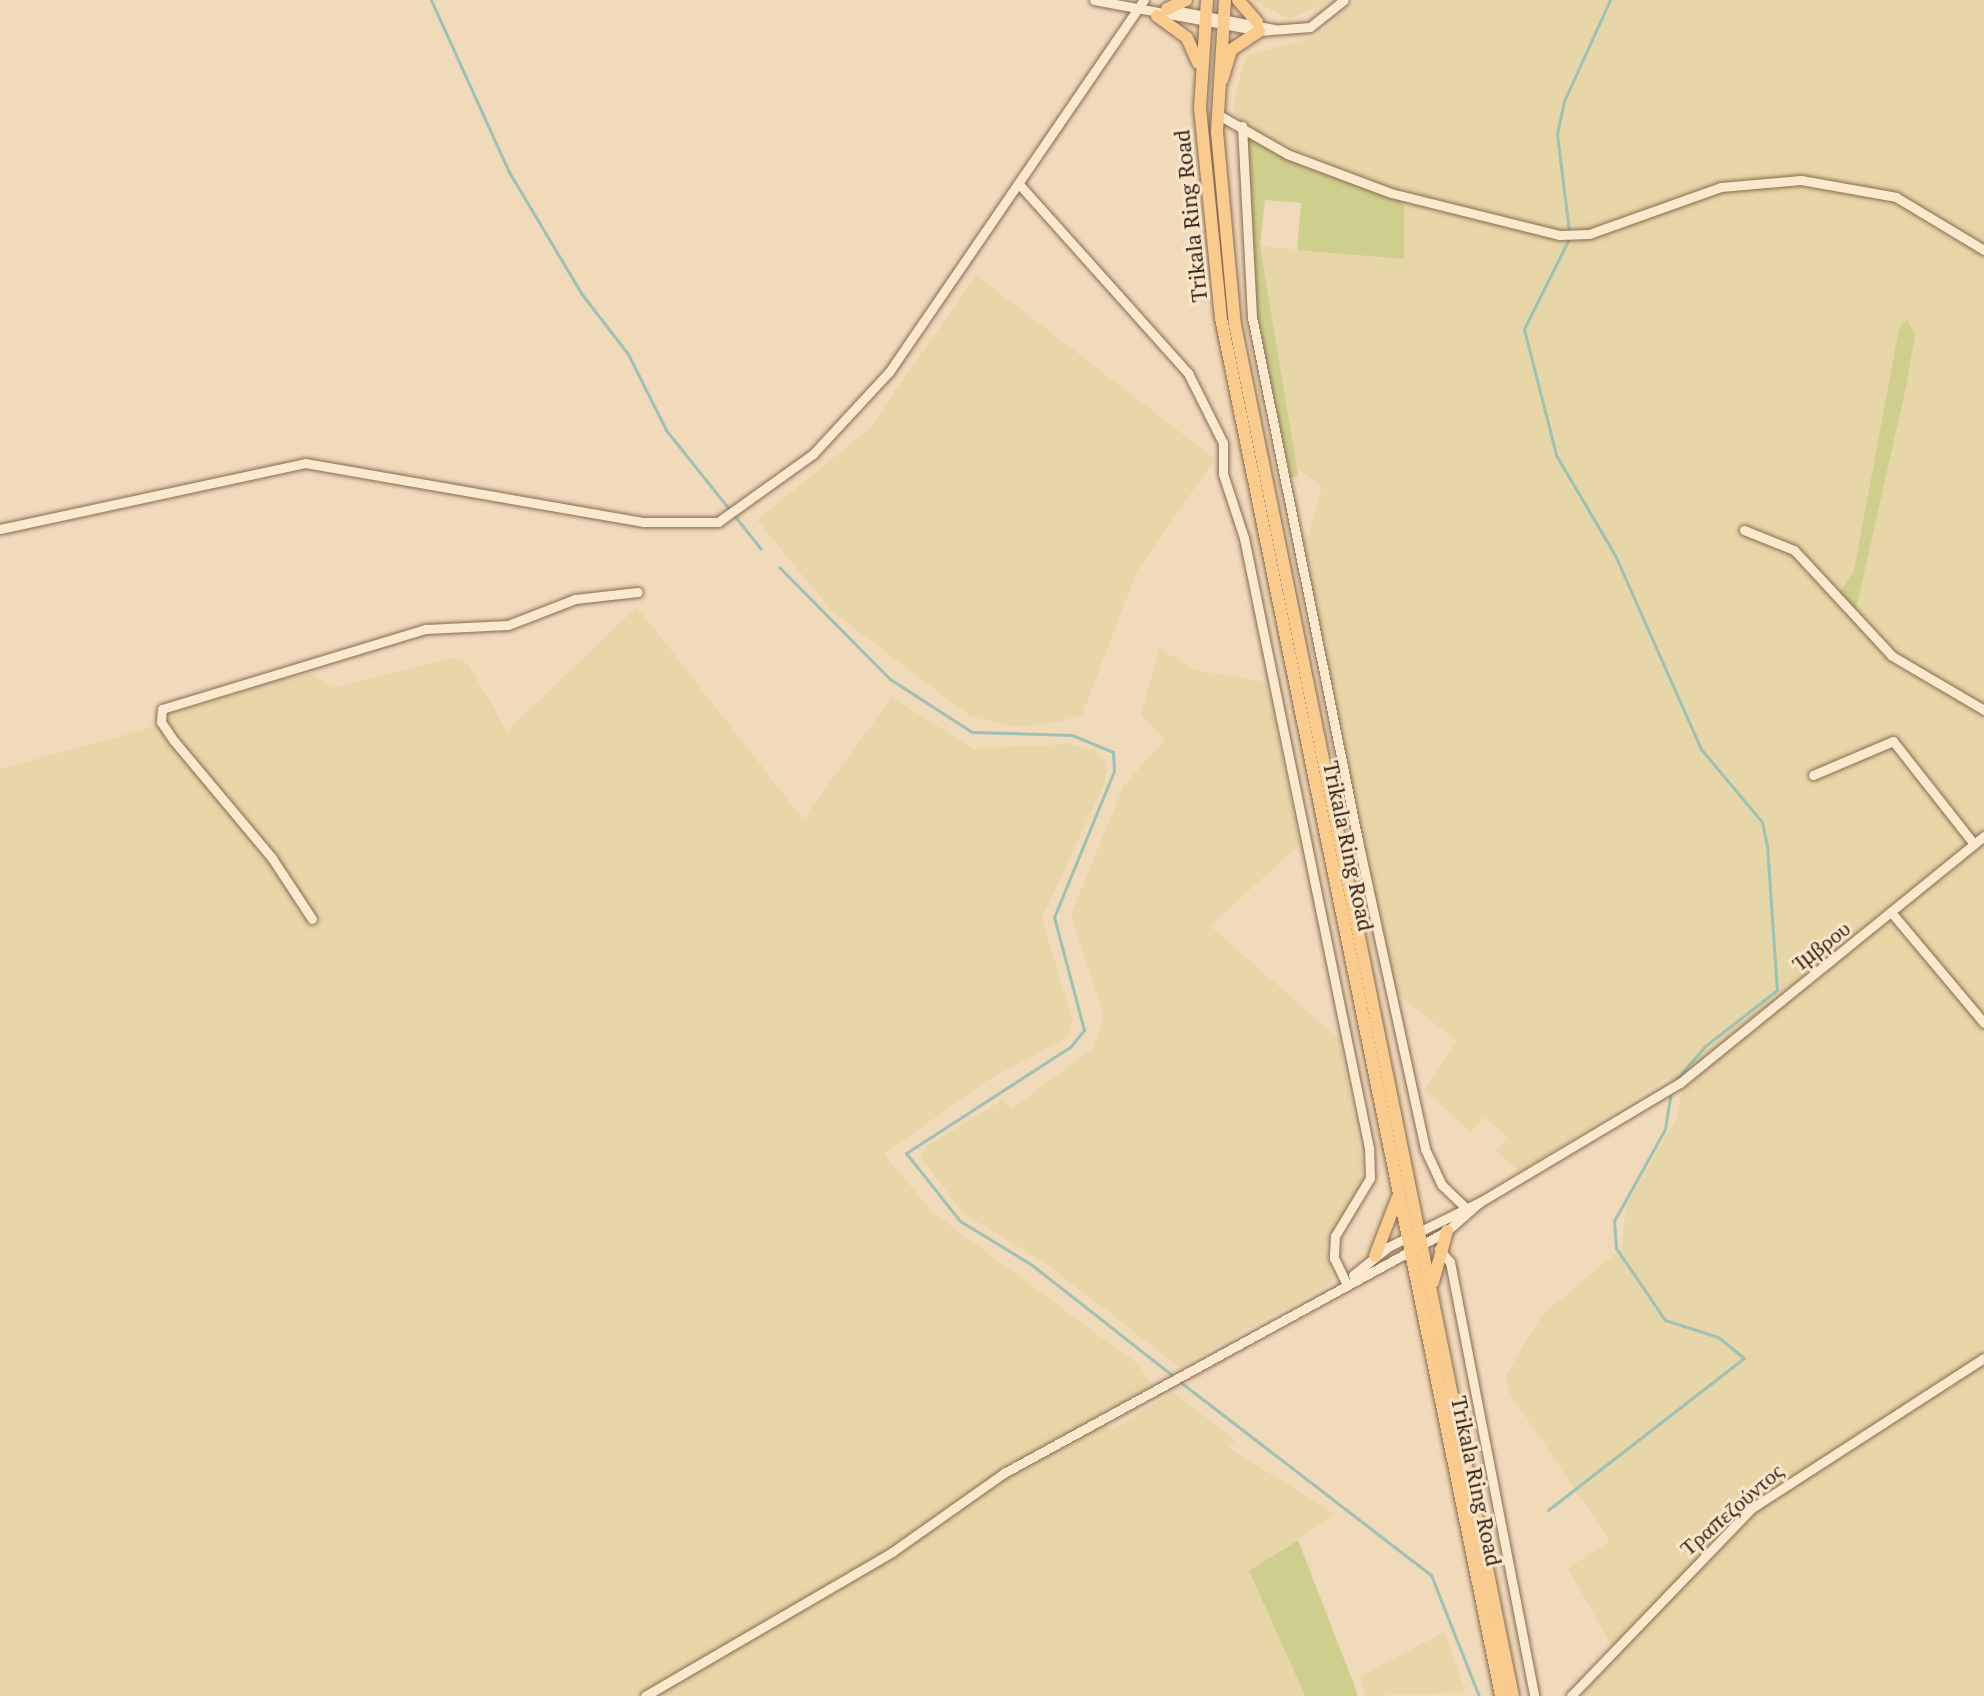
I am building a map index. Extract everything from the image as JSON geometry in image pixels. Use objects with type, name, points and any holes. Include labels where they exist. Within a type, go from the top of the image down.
[{"type":"main road","points":[[1153,13],[1186,0]]},
{"type":"main road","name":"Trikala Ring Road","points":[[1225,0],[1216,110],[1235,325],[1421,1228],[1513,1696]]},
{"type":"main road","points":[[1216,110],[1231,50],[1258,26],[1238,0]]},
{"type":"main road","name":"Trikala Ring Road","points":[[1206,6],[1200,73],[1221,318],[1407,1253],[1501,1696]]},
{"type":"main road","points":[[1153,13],[1187,38],[1200,73]]},
{"type":"main road","points":[[1375,1256],[1398,1196]]},
{"type":"main road","points":[[1432,1289],[1439,1249],[1447,1231]]},
{"type":"street","points":[[1094,0],[1204,25],[1221,21],[1277,30],[1321,22],[1344,0]]},
{"type":"street","points":[[1115,6],[1137,0]]},
{"type":"street","points":[[1144,0],[1153,13]]},
{"type":"street","points":[[0,529],[305,463],[656,524],[695,527],[722,519],[746,505],[813,454],[883,380],[1019,184],[1153,13],[1206,6],[1221,21]]},
{"type":"street","points":[[1216,110],[1287,154],[1400,196],[1560,235],[1577,236],[1721,187],[1801,180],[1896,197],[1984,250]]},
{"type":"street","points":[[1242,126],[1252,317],[1364,870],[1425,1149],[1442,1185],[1465,1207]]},
{"type":"street","points":[[1019,184],[1188,373],[1223,443],[1223,474],[1244,538],[1369,1148],[1370,1178],[1335,1236],[1348,1279]]},
{"type":"street","points":[[1744,530],[1794,550],[1892,656],[1984,710]]},
{"type":"street","points":[[312,919],[272,858],[174,741],[161,722],[162,709],[426,629],[508,625],[575,599],[638,592]]},
{"type":"street","points":[[1813,775],[1893,741],[1974,844]]},
{"type":"street","name":"Ίμβρου","points":[[1480,1202],[1680,1083],[1984,836]]},
{"type":"street","points":[[1891,912],[1984,1023]]},
{"type":"street","points":[[1348,1279],[1404,1237],[1480,1202]]},
{"type":"street","points":[[645,1696],[892,1552],[1004,1473],[1348,1279],[1447,1231],[1480,1202]]},
{"type":"street","points":[[1439,1249],[1450,1262],[1534,1696]]},
{"type":"street","name":"Τραπεζούντος","points":[[1571,1696],[1752,1508],[1984,1358]]},
{"type":"shaded area","points":[[1253,0],[1332,0],[1289,19]]},
{"type":"shaded area","points":[[1356,0],[1984,0],[1984,1696],[1582,1696],[1617,1656],[1568,1568],[1610,1541],[1509,1392],[1506,1375],[1542,1315],[1622,1248],[1626,1205],[1677,1117],[1682,1093],[1668,1077],[1520,1172],[1496,1151],[1507,1137],[1485,1117],[1471,1132],[1424,1090],[1457,1041],[1394,991],[1302,536],[1309,535],[1322,487],[1296,468],[1260,246],[1404,259],[1404,194],[1262,136],[1235,115],[1234,100],[1246,56],[1317,36]]},
{"type":"shaded area","points":[[976,275],[1215,459],[1137,571],[1082,715],[1062,721],[1017,727],[971,717],[832,611],[757,520],[870,428]]},
{"type":"shaded area","points":[[637,607],[803,819],[892,697],[973,749],[1067,744],[1096,751],[1106,762],[1105,782],[1042,918],[1072,1020],[1070,1036],[988,1080],[884,1154],[932,1212],[1139,1365],[1153,1386],[1101,1414],[1111,1431],[1173,1392],[1235,1440],[1229,1448],[1335,1514],[1249,1572],[1305,1696],[0,1696],[0,769],[147,729],[178,711],[276,680],[311,674],[333,688],[452,658],[468,664],[507,731]]},
{"type":"shaded area","points":[[1159,648],[1195,670],[1266,682],[1300,844],[1210,926],[1339,1039],[1362,1162],[1361,1187],[1326,1246],[1332,1282],[1179,1367],[1048,1265],[964,1214],[921,1158],[927,1146],[1003,1100],[1011,1109],[1094,1048],[1104,1018],[1071,914],[1124,785],[1165,740],[1141,715]]},
{"type":"shaded area","points":[[1444,1632],[1466,1692],[1366,1696],[1359,1677]]},
{"type":"green space","points":[[1246,133],[1302,166],[1404,202],[1404,259],[1297,250],[1301,203],[1265,200],[1260,246],[1298,475],[1291,478],[1252,296]]},
{"type":"green space","points":[[1907,320],[1915,335],[1906,387],[1854,618],[1836,598],[1854,570],[1899,329]]},
{"type":"green space","points":[[1298,1540],[1358,1696],[1305,1696],[1249,1571]]},
{"type":"waterway","points":[[431,0],[509,172],[581,293],[628,354],[666,430],[761,549]]},
{"type":"waterway","points":[[1569,231],[1557,134],[1564,101],[1610,0]]},
{"type":"waterway","points":[[1569,239],[1524,329],[1556,455],[1615,555],[1701,749],[1762,822],[1767,845],[1777,990],[1705,1046],[1671,1086]]},
{"type":"waterway","points":[[779,567],[890,679],[972,732],[1072,735],[1113,752],[1114,771],[1054,917],[1084,1030],[1070,1047],[906,1153],[960,1221],[1032,1265],[1173,1376]]},
{"type":"waterway","points":[[1548,1510],[1744,1358],[1718,1337],[1665,1320],[1616,1248],[1614,1221],[1665,1129],[1671,1093]]},
{"type":"waterway","points":[[1179,1381],[1431,1575],[1479,1696]]}]
